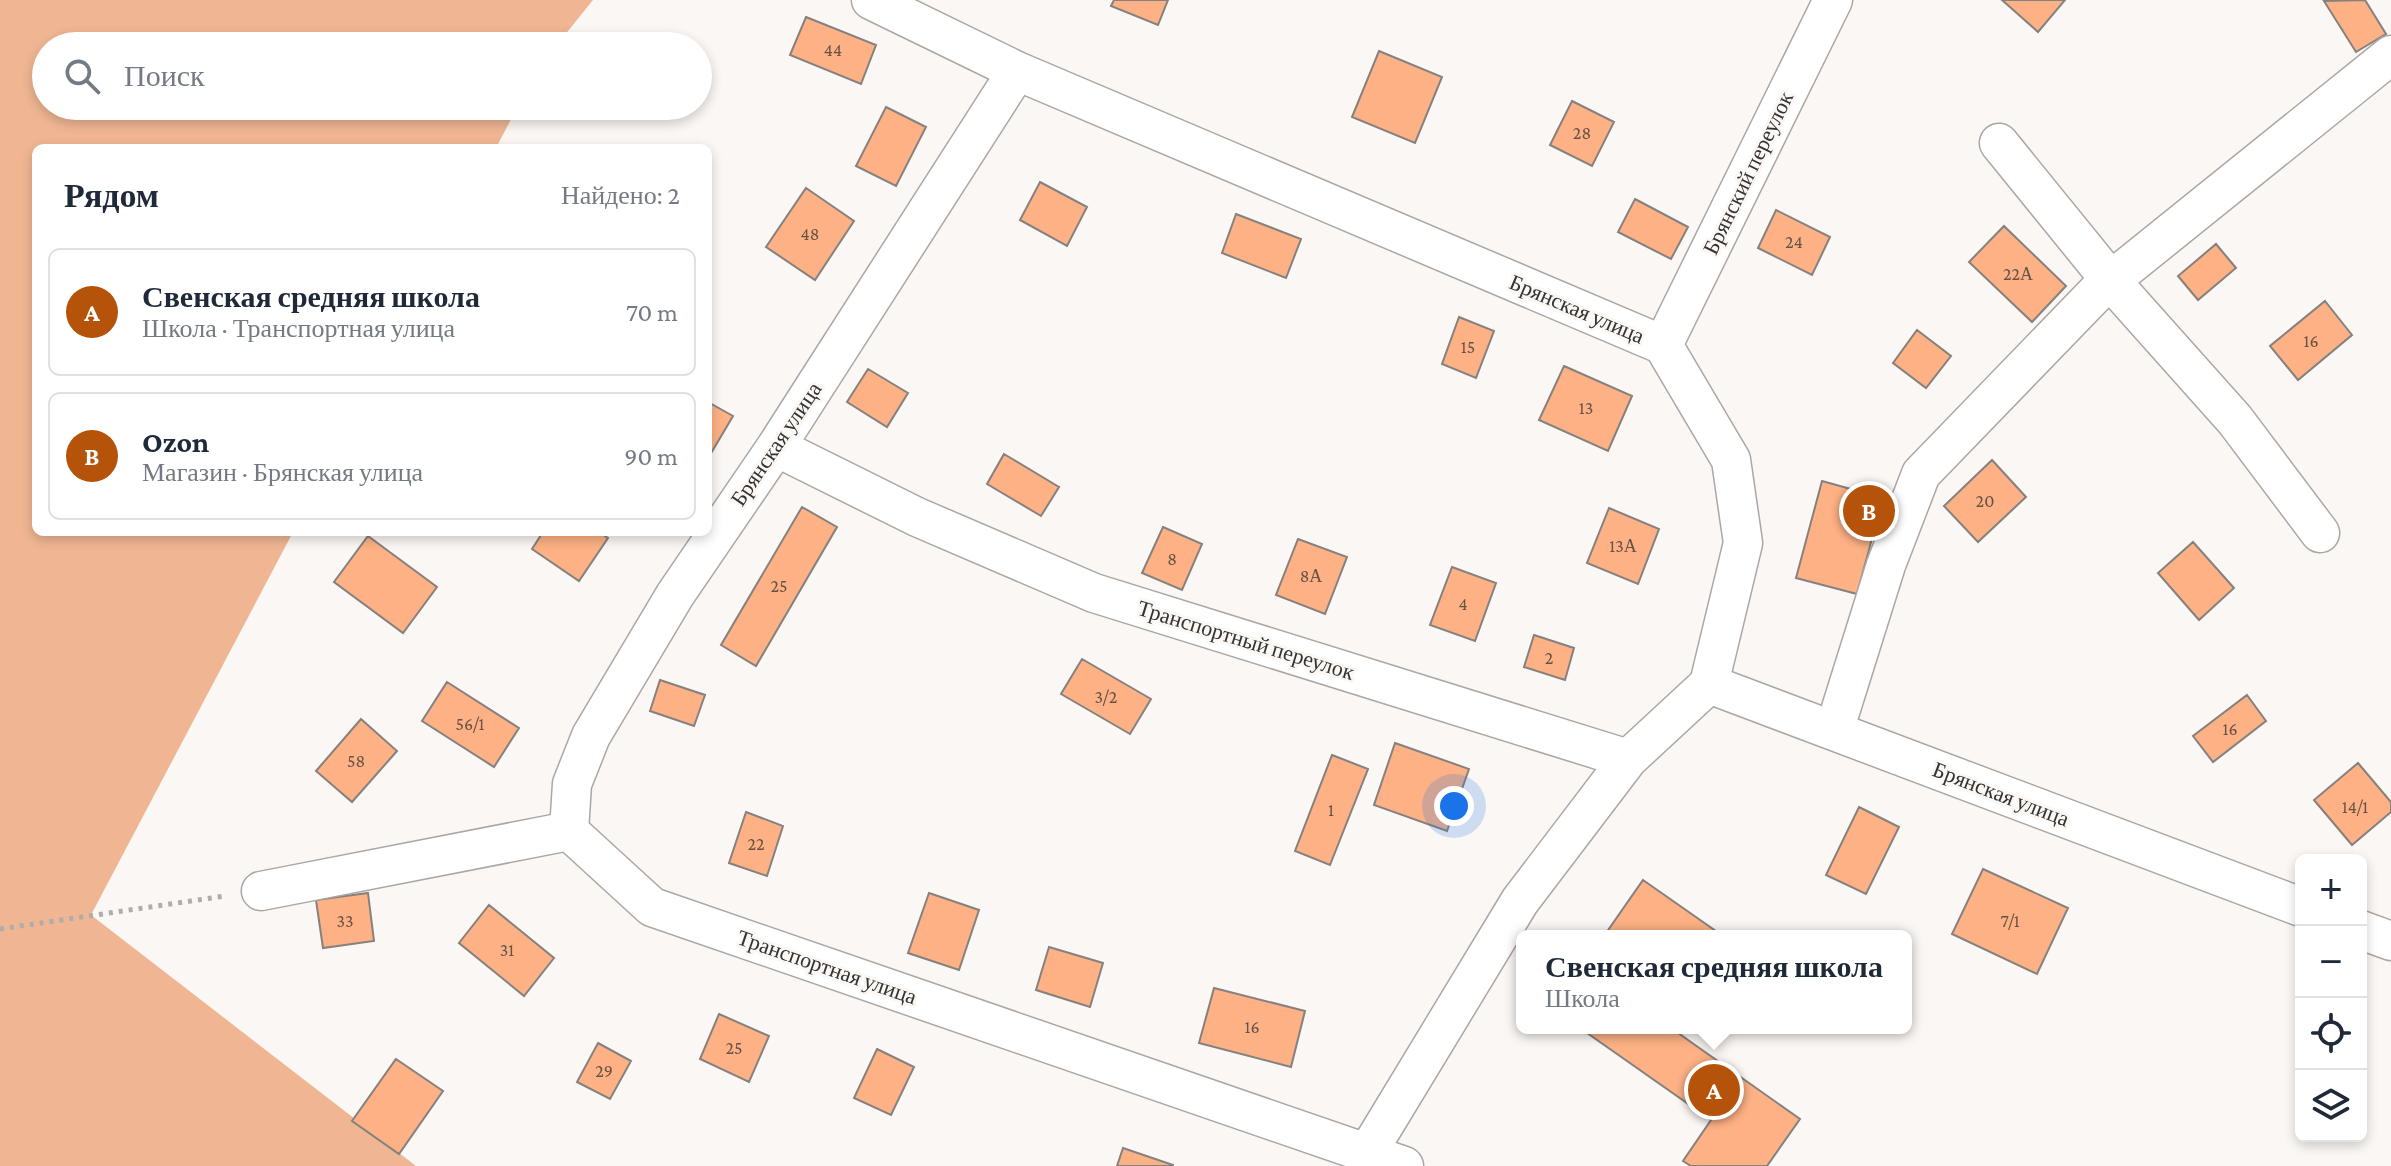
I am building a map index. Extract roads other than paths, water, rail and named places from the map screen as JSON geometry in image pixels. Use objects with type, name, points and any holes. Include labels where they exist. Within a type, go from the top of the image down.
[{"type":"street","name":"Брянская улица","points":[[871,0],[1017,71],[1663,345],[1731,460],[1743,543],[1709,684],[2295,905]]},
{"type":"street","name":"Брянский переулок","points":[[1663,345],[1833,0]]},
{"type":"street","points":[[1834,731],[1886,565],[1921,474],[2099,290],[2391,55]]},
{"type":"street","name":"Брянская улица","points":[[569,831],[572,784],[591,736],[675,595],[776,447],[1017,71]]},
{"type":"street","points":[[1999,143],[2111,281],[2235,420],[2320,533]]},
{"type":"street","name":"Транспортный переулок","points":[[776,447],[917,517],[1094,593],[1628,759]]},
{"type":"street","points":[[1366,1155],[1520,901],[1628,759],[1709,684]]},
{"type":"street","points":[[261,891],[569,831]]},
{"type":"street","name":"Транспортная улица","points":[[569,831],[652,907],[1404,1166]]},
{"type":"street","points":[[2367,932],[2391,941]]},
{"type":"place","name":"Ozon","points":[[1869,511]]},
{"type":"place","name":"Свенская средняя школа","points":[[1714,1090]]}]
